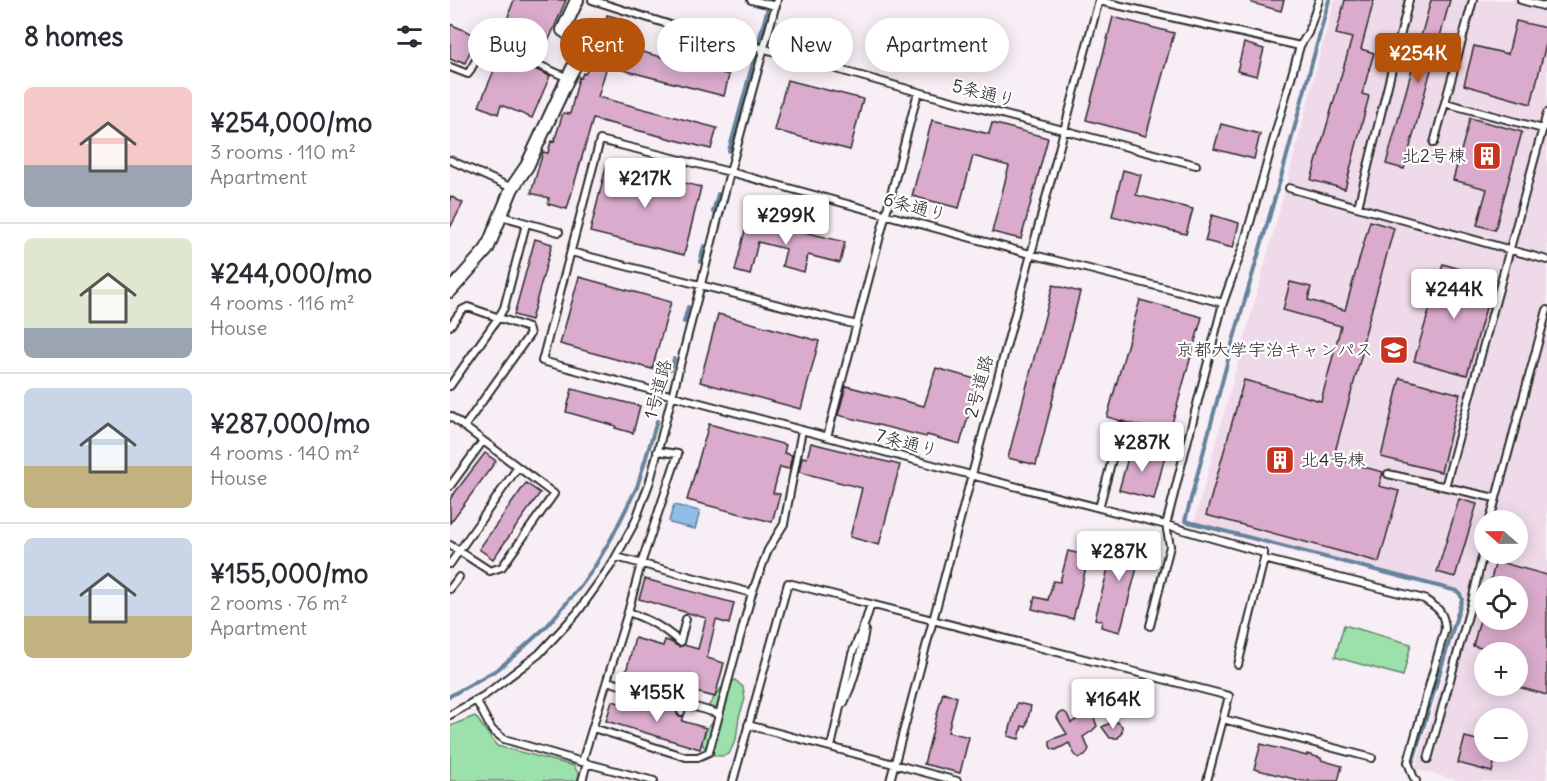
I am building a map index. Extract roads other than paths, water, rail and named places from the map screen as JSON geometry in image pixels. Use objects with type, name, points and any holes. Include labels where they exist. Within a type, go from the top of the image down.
[{"type":"street","points":[[450,291],[487,249],[512,188],[527,166],[585,45],[563,30],[577,0]]},
{"type":"lane","name":"5条通り","points":[[592,0],[683,29],[764,48],[918,92],[1196,165]]},
{"type":"lane","points":[[751,0],[776,4]]},
{"type":"lane","points":[[1099,0],[1300,46]]},
{"type":"lane","name":"2号道路","points":[[890,781],[1099,0]]},
{"type":"lane","points":[[1150,626],[1170,546],[1166,525],[1223,303],[1250,224],[1300,46],[1308,33],[1319,0]]},
{"type":"lane","points":[[1358,207],[1409,0]]},
{"type":"lane","points":[[1434,143],[1473,0]]},
{"type":"lane","points":[[1521,0],[1547,7]]},
{"type":"lane","name":"1号道路","points":[[450,716],[485,695],[539,654],[577,614],[616,557],[635,522],[650,481],[776,4]]},
{"type":"lane","points":[[450,67],[468,74],[480,52],[496,46],[568,78]]},
{"type":"lane","points":[[827,437],[918,92]]},
{"type":"lane","points":[[1445,103],[1543,129]]},
{"type":"lane","points":[[1445,487],[1547,112]]},
{"type":"lane","name":"6条通り","points":[[571,252],[600,140],[730,172],[1030,254],[1223,303]]},
{"type":"lane","points":[[450,160],[512,188]]},
{"type":"lane","points":[[1288,188],[1547,260]]},
{"type":"lane","points":[[500,216],[559,232]]},
{"type":"lane","points":[[450,386],[504,308],[526,224]]},
{"type":"lane","points":[[571,252],[857,325]]},
{"type":"lane","name":"7条通り","points":[[571,252],[542,361],[1166,525],[1264,556],[1424,599],[1436,607],[1444,617],[1444,628],[1408,762],[1416,781]]},
{"type":"lane","points":[[450,326],[462,310],[468,307],[528,327],[530,334],[464,427]]},
{"type":"lane","points":[[1492,510],[1547,310]]},
{"type":"lane","points":[[450,416],[554,494],[502,567],[490,571],[450,544]]},
{"type":"lane","points":[[1099,508],[1121,426]]},
{"type":"lane","points":[[593,728],[686,757],[698,757],[709,752],[752,594],[768,550],[784,524],[802,430]]},
{"type":"lane","points":[[450,486],[483,441]]},
{"type":"lane","points":[[582,781],[593,728],[641,564],[678,454],[657,450]]},
{"type":"lane","points":[[450,564],[518,467]]},
{"type":"lane","points":[[1388,474],[1495,498]]},
{"type":"lane","points":[[1238,665],[1264,556]]},
{"type":"lane","points":[[616,557],[752,594]]},
{"type":"lane","points":[[1428,759],[1480,564]]},
{"type":"lane","points":[[450,589],[459,577]]},
{"type":"lane","points":[[733,781],[788,583],[1229,696],[1207,781]]},
{"type":"lane","points":[[831,747],[852,654],[871,604]]},
{"type":"lane","points":[[628,612],[665,629],[680,642],[686,619]]},
{"type":"lane","points":[[607,681],[719,714]]},
{"type":"lane","points":[[647,702],[652,682]]},
{"type":"lane","points":[[681,712],[687,690]]},
{"type":"lane","points":[[476,700],[492,730],[504,739],[654,781]]},
{"type":"lane","points":[[1223,719],[1372,758]]},
{"type":"lane","points":[[748,725],[957,781]]},
{"type":"water","points":[[674,505],[700,511],[695,529],[670,523]]},
{"type":"waterway","points":[[729,151],[770,0]]},
{"type":"waterway","points":[[1329,0],[1185,521],[1457,591],[1460,594],[1462,599],[1413,761]]},
{"type":"waterway","points":[[713,212],[718,194]]},
{"type":"waterway","points":[[700,262],[704,246]]},
{"type":"waterway","points":[[684,322],[688,307]]},
{"type":"waterway","points":[[671,369],[674,359]]},
{"type":"waterway","points":[[450,696],[498,669],[515,655],[547,626],[580,587],[612,537],[637,487],[657,421]]},
{"type":"place","name":"北2号棟","points":[[1487,156]]},
{"type":"place","name":"京都大学宇治キャンパス","points":[[1394,350]]},
{"type":"place","name":"北4号棟","points":[[1280,460]]}]
